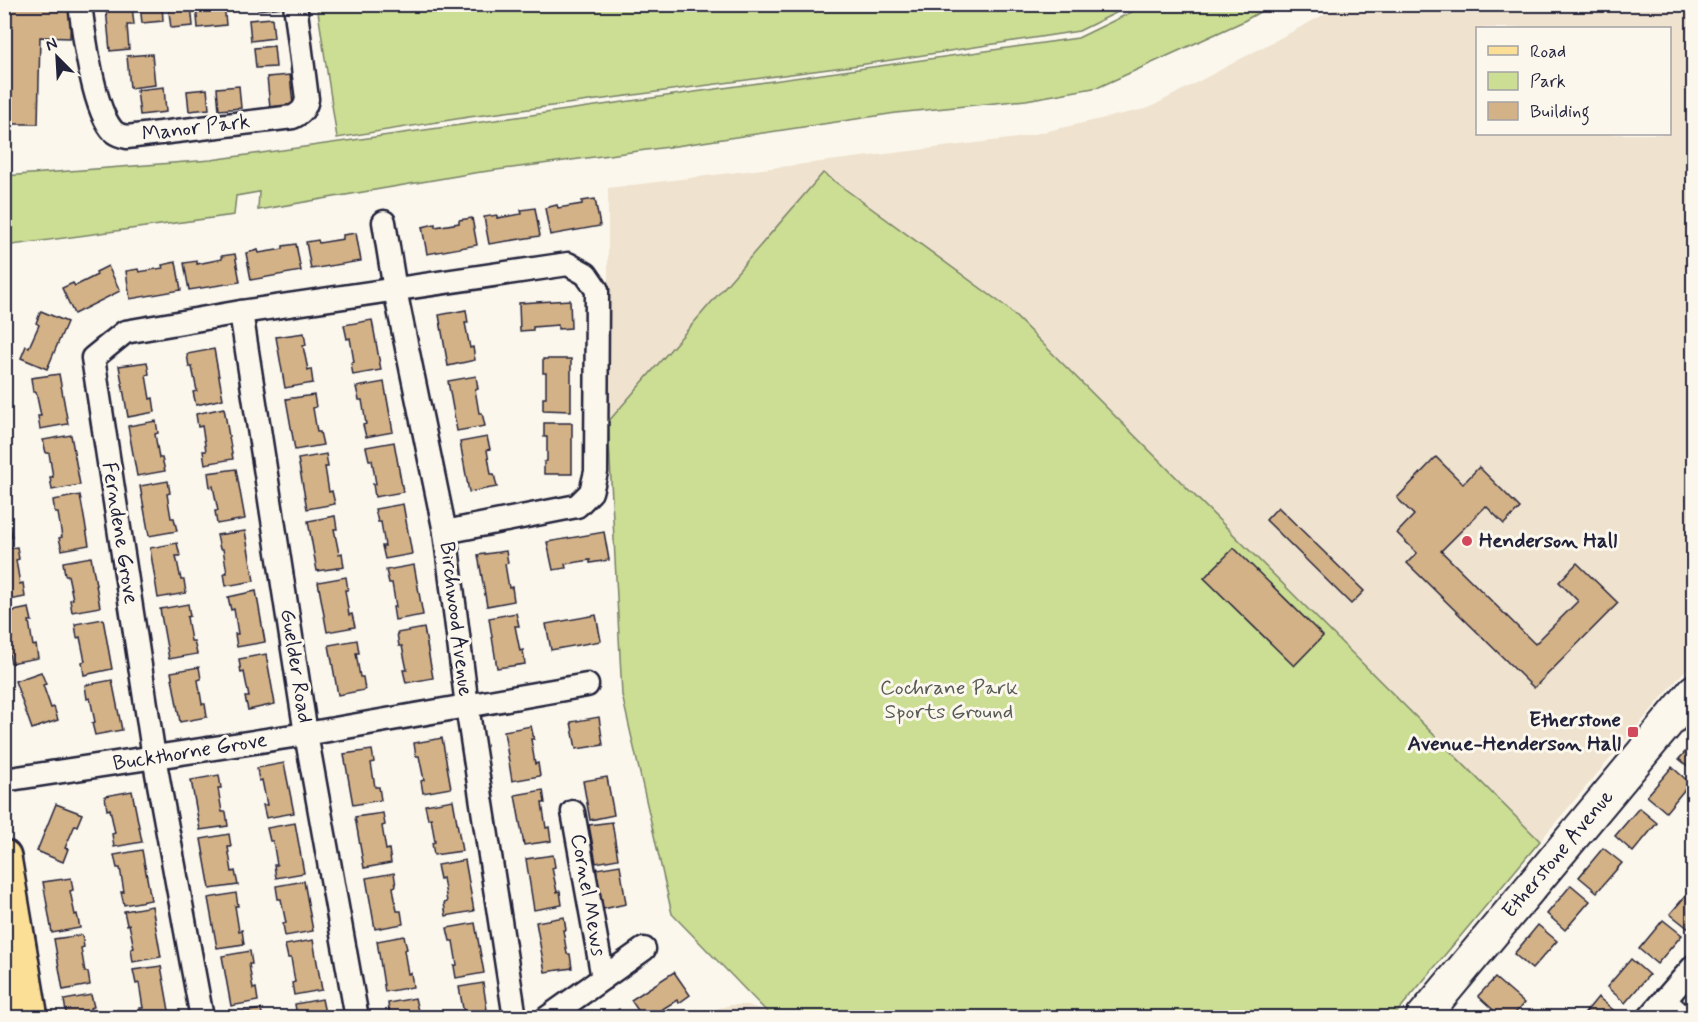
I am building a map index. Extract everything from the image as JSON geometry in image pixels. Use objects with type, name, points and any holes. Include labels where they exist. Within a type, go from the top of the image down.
[{"type":"main road","points":[[4,857],[31,1017]]},
{"type":"main road","points":[[4,1002],[7,1017]]},
{"type":"street","name":"Manor Park","points":[[80,4],[84,35],[100,105],[112,130],[127,137],[293,117],[300,113],[307,99],[295,4]]},
{"type":"street","name":"Birchwood Avenue","points":[[384,222],[394,290],[445,532],[467,706],[515,1017]]},
{"type":"street","name":"Ferndene Grove","points":[[202,1017],[154,757],[93,358],[125,332],[241,312],[568,264],[586,274],[597,290],[596,472],[591,492],[577,506],[445,532]]},
{"type":"street","name":"Guelder Road","points":[[241,312],[306,734],[357,1017]]},
{"type":"street","name":"Buckthorne Grove","points":[[4,780],[306,734],[588,685]]},
{"type":"street","name":"Etherstone Avenue","points":[[1433,1014],[1694,691]]},
{"type":"street","name":"Cornel Mews","points":[[573,812],[603,978]]},
{"type":"street","points":[[548,1017],[644,949]]},
{"type":"street","points":[[1649,1017],[1694,966]]},
{"type":"street","points":[[1664,999],[1684,1017]]},
{"type":"shaded area","name":"Henderson Hall","points":[[1342,5],[1693,5],[1693,661],[1540,841],[1005,306],[823,173],[608,422],[608,188],[1017,138],[1149,108]]},
{"type":"shaded area","points":[[731,1005],[748,1005],[772,1017],[699,1018],[709,1011]]},
{"type":"green space","points":[[317,4],[1132,5],[1079,31],[859,65],[469,117],[337,138]]},
{"type":"green space","points":[[1146,5],[1272,5],[1242,22],[1099,87],[1026,100],[896,113],[474,173],[258,210],[259,192],[236,196],[234,215],[5,246],[5,176],[211,160],[1078,38]]},
{"type":"green space","name":"Cochrane Park Sports Ground","points":[[823,173],[1005,306],[1540,841],[1393,1017],[772,1017],[672,914],[622,695],[608,422]]},
{"type":"building","points":[[4,4],[71,4],[70,38],[40,37],[38,124],[4,124]]},
{"type":"building","points":[[162,4],[163,21],[142,23],[140,5]]},
{"type":"building","points":[[168,4],[191,4],[193,26],[171,28]]},
{"type":"building","points":[[196,4],[224,4],[226,25],[198,28]]},
{"type":"building","points":[[258,4],[283,4],[284,7],[258,10]]},
{"type":"building","points":[[132,6],[134,25],[127,25],[129,49],[110,51],[106,8]]},
{"type":"building","points":[[272,18],[274,38],[251,41],[249,20]]},
{"type":"building","points":[[274,46],[276,67],[256,68],[254,48]]},
{"type":"building","points":[[152,54],[155,85],[130,88],[127,56]]},
{"type":"building","points":[[290,75],[293,105],[270,107],[267,77]]},
{"type":"building","points":[[239,86],[241,108],[219,110],[217,88]]},
{"type":"building","points":[[164,87],[166,112],[140,115],[137,90]]},
{"type":"building","points":[[207,89],[209,109],[189,111],[187,91]]},
{"type":"building","points":[[595,199],[600,226],[550,235],[545,208],[582,204],[582,201]]},
{"type":"building","points":[[535,208],[540,236],[489,244],[484,217],[497,215],[497,218],[522,214],[521,210]]},
{"type":"building","points":[[472,218],[477,245],[427,254],[422,227],[459,223],[459,220]]},
{"type":"building","points":[[356,233],[361,261],[311,269],[306,242],[318,240],[319,243],[343,239],[343,235]]},
{"type":"building","points":[[296,244],[301,271],[251,280],[246,253],[283,249],[283,246]]},
{"type":"building","points":[[235,254],[240,282],[189,290],[184,263],[197,261],[197,264]]},
{"type":"building","points":[[176,262],[181,290],[130,299],[126,271],[138,269],[139,272],[163,268],[162,265]]},
{"type":"building","points":[[108,266],[120,291],[74,314],[62,288],[73,283],[75,286],[97,275],[96,272]]},
{"type":"building","points":[[570,300],[571,328],[558,329],[558,325],[533,327],[533,330],[520,331],[519,303]]},
{"type":"building","points":[[466,310],[468,323],[465,323],[475,360],[448,366],[439,315]]},
{"type":"building","points":[[41,311],[67,322],[47,369],[21,358],[39,325],[36,323]]},
{"type":"building","points":[[372,320],[381,370],[353,375],[351,363],[354,362],[350,338],[347,339],[344,325]]},
{"type":"building","points":[[304,333],[306,345],[303,346],[313,383],[285,388],[276,337]]},
{"type":"building","points":[[214,349],[223,399],[196,405],[193,392],[197,391],[187,354]]},
{"type":"building","points":[[543,359],[571,359],[571,411],[543,410],[543,398],[546,398],[546,373],[543,373]]},
{"type":"building","points":[[147,362],[149,374],[146,375],[155,412],[128,417],[119,366]]},
{"type":"building","points":[[59,374],[68,424],[40,429],[38,416],[41,416],[31,378]]},
{"type":"building","points":[[476,376],[478,389],[475,389],[479,413],[482,413],[485,426],[457,431],[448,381]]},
{"type":"building","points":[[384,382],[393,432],[366,437],[362,400],[359,400],[356,387]]},
{"type":"building","points":[[314,395],[316,407],[313,408],[317,432],[320,432],[323,445],[295,450],[286,399]]},
{"type":"building","points":[[224,408],[233,459],[205,464],[203,451],[206,451],[202,426],[198,427],[196,414]]},
{"type":"building","points":[[156,421],[158,433],[155,434],[159,458],[162,458],[165,471],[137,476],[128,426]]},
{"type":"building","points":[[544,423],[572,423],[572,474],[544,474],[544,462],[547,461],[547,437],[544,437]]},
{"type":"building","points":[[71,435],[80,485],[52,490],[50,477],[53,477],[49,453],[46,453],[43,440]]},
{"type":"building","points":[[487,437],[491,474],[494,474],[497,487],[469,492],[460,442]]},
{"type":"building","points":[[394,442],[403,492],[375,497],[373,484],[376,484],[372,460],[369,460],[366,447]]},
{"type":"building","points":[[326,454],[328,467],[325,467],[329,492],[332,491],[335,504],[307,509],[298,459]]},
{"type":"building","points":[[1436,457],[1463,484],[1479,467],[1520,508],[1504,524],[1486,506],[1441,551],[1535,644],[1578,601],[1559,582],[1577,563],[1618,603],[1534,688],[1407,563],[1417,553],[1397,533],[1414,515],[1397,498]]},
{"type":"building","points":[[236,469],[245,519],[217,524],[215,511],[218,511],[208,473]]},
{"type":"building","points":[[168,481],[170,493],[167,494],[171,518],[174,518],[177,531],[149,536],[140,486]]},
{"type":"building","points":[[80,495],[89,545],[62,550],[58,513],[55,513],[53,500]]},
{"type":"building","points":[[403,504],[412,554],[385,559],[381,522],[378,522],[375,509]]},
{"type":"building","points":[[1278,507],[1364,591],[1351,604],[1266,520]]},
{"type":"building","points":[[4,515],[12,537],[4,539]]},
{"type":"building","points":[[335,516],[337,529],[334,529],[344,567],[317,571],[308,521]]},
{"type":"building","points":[[245,531],[254,581],[226,586],[224,573],[227,573],[223,549],[220,549],[217,535]]},
{"type":"building","points":[[604,532],[609,560],[565,564],[566,568],[553,570],[547,542]]},
{"type":"building","points":[[177,543],[180,556],[176,556],[186,593],[158,598],[150,548]]},
{"type":"building","points":[[17,547],[19,559],[16,560],[25,597],[4,601],[4,549]]},
{"type":"building","points":[[1234,548],[1323,636],[1294,666],[1204,578]]},
{"type":"building","points":[[506,551],[508,563],[505,564],[514,601],[487,606],[478,555]]},
{"type":"building","points":[[91,557],[100,607],[72,612],[70,600],[73,599],[63,562]]},
{"type":"building","points":[[414,565],[423,615],[395,620],[393,607],[396,607],[392,583],[389,583],[386,570]]},
{"type":"building","points":[[346,577],[348,590],[345,590],[349,615],[352,614],[355,627],[327,632],[318,582]]},
{"type":"building","points":[[256,591],[265,642],[237,647],[235,634],[238,634],[234,609],[231,610],[228,597]]},
{"type":"building","points":[[188,604],[190,616],[187,617],[191,641],[194,641],[197,654],[169,659],[160,609]]},
{"type":"building","points":[[29,608],[33,646],[36,645],[38,658],[11,663],[4,629],[4,613]]},
{"type":"building","points":[[516,613],[519,626],[515,626],[525,664],[497,668],[489,618]]},
{"type":"building","points":[[596,615],[601,641],[551,650],[546,624]]},
{"type":"building","points":[[103,619],[112,669],[84,675],[82,662],[85,661],[75,624]]},
{"type":"building","points":[[424,628],[433,678],[406,683],[403,670],[407,670],[397,633]]},
{"type":"building","points":[[357,640],[359,653],[356,653],[365,690],[338,695],[329,645]]},
{"type":"building","points":[[266,654],[275,704],[248,710],[245,697],[249,697],[239,659]]},
{"type":"building","points":[[199,667],[201,679],[198,680],[207,717],[180,722],[171,672]]},
{"type":"building","points":[[41,672],[51,708],[54,707],[58,720],[32,729],[15,681]]},
{"type":"building","points":[[112,680],[122,730],[95,735],[92,723],[95,722],[85,685]]},
{"type":"building","points":[[599,717],[603,745],[576,749],[571,722]]},
{"type":"building","points":[[531,726],[535,764],[538,763],[540,776],[512,781],[504,731]]},
{"type":"building","points":[[442,738],[451,788],[423,793],[421,781],[424,780],[414,743]]},
{"type":"building","points":[[1694,742],[1694,771],[1679,759]]},
{"type":"building","points":[[372,750],[374,762],[371,763],[375,787],[379,787],[381,800],[353,805],[344,754]]},
{"type":"building","points":[[284,763],[294,813],[266,818],[263,805],[267,805],[257,768]]},
{"type":"building","points":[[1672,767],[1690,783],[1666,812],[1647,796]]},
{"type":"building","points":[[219,775],[221,788],[218,788],[222,812],[226,812],[228,826],[200,830],[191,780]]},
{"type":"building","points":[[607,777],[614,815],[590,820],[583,781]]},
{"type":"building","points":[[543,790],[545,803],[542,803],[546,828],[549,827],[551,841],[524,845],[515,795]]},
{"type":"building","points":[[132,791],[142,842],[114,847],[112,834],[115,833],[105,796]]},
{"type":"building","points":[[453,800],[462,851],[434,855],[432,843],[435,842],[431,818],[428,819],[425,805]]},
{"type":"building","points":[[56,804],[82,814],[65,848],[68,849],[63,862],[37,851]]},
{"type":"building","points":[[1639,808],[1657,823],[1633,852],[1615,836]]},
{"type":"building","points":[[383,813],[385,825],[382,826],[391,863],[364,868],[355,817]]},
{"type":"building","points":[[612,822],[618,859],[596,863],[589,825]]},
{"type":"building","points":[[295,823],[304,873],[276,878],[274,865],[277,865],[273,841],[270,841],[267,828]]},
{"type":"building","points":[[229,834],[231,847],[228,847],[232,872],[235,871],[238,885],[210,889],[201,839]]},
{"type":"building","points":[[1603,848],[1622,863],[1597,892],[1579,877]]},
{"type":"building","points":[[142,850],[151,900],[124,905],[120,868],[117,868],[114,855]]},
{"type":"building","points":[[553,855],[555,867],[552,868],[562,905],[534,910],[526,859]]},
{"type":"building","points":[[465,860],[474,911],[446,916],[444,903],[447,902],[443,878],[440,879],[437,865]]},
{"type":"building","points":[[620,865],[626,904],[603,909],[596,869]]},
{"type":"building","points":[[394,873],[396,886],[393,887],[397,911],[401,911],[403,924],[375,929],[366,878]]},
{"type":"building","points":[[71,878],[73,890],[70,891],[80,928],[52,933],[43,882]]},
{"type":"building","points":[[304,881],[313,931],[285,936],[283,924],[286,923],[276,886]]},
{"type":"building","points":[[1571,885],[1590,901],[1565,930],[1547,914]]},
{"type":"building","points":[[1694,886],[1694,924],[1689,929],[1670,914]]},
{"type":"building","points":[[236,893],[238,906],[235,906],[239,931],[242,930],[244,944],[217,948],[208,898]]},
{"type":"building","points":[[152,906],[161,957],[133,962],[131,949],[134,948],[124,911]]},
{"type":"building","points":[[564,917],[566,930],[563,930],[572,968],[545,972],[536,922]]},
{"type":"building","points":[[1663,920],[1682,935],[1657,964],[1639,949]]},
{"type":"building","points":[[475,923],[484,973],[456,978],[454,966],[457,965],[453,941],[450,941],[447,928]]},
{"type":"building","points":[[1538,925],[1557,941],[1532,969],[1514,954]]},
{"type":"building","points":[[82,935],[84,947],[81,948],[90,985],[63,990],[54,939]]},
{"type":"building","points":[[404,936],[408,974],[411,973],[413,987],[385,992],[377,941]]},
{"type":"building","points":[[313,940],[322,990],[294,995],[292,983],[295,982],[291,958],[288,958],[285,945]]},
{"type":"building","points":[[250,951],[252,964],[249,964],[253,989],[256,988],[258,1001],[231,1006],[222,956]]},
{"type":"building","points":[[1631,959],[1649,975],[1625,1003],[1607,987]]},
{"type":"building","points":[[161,966],[170,1016],[142,1018],[140,1008],[143,1008],[139,983],[136,984],[133,970]]},
{"type":"building","points":[[674,972],[690,995],[679,1003],[677,1000],[656,1013],[658,1016],[656,1018],[643,1018],[631,1000]]},
{"type":"building","points":[[1495,978],[1524,1003],[1511,1018],[1502,1018],[1478,996]]},
{"type":"building","points":[[483,983],[487,1010],[464,1014],[459,987]]},
{"type":"building","points":[[91,995],[94,1007],[90,1008],[92,1018],[67,1018],[64,1000]]},
{"type":"building","points":[[1598,997],[1617,1013],[1613,1018],[1581,1018]]},
{"type":"building","points":[[415,998],[418,1011],[414,1011],[416,1018],[390,1018],[388,1003]]},
{"type":"building","points":[[322,999],[326,1018],[297,1017],[295,1004]]},
{"type":"building","points":[[261,1009],[263,1018],[234,1018],[233,1014]]},
{"type":"building","points":[[619,1009],[624,1018],[605,1018]]},
{"type":"place","name":"Henderson Hall","points":[[1467,541]]},
{"type":"place","name":"Etherstone Avenue-Henderson Hall","points":[[1633,732]]}]
